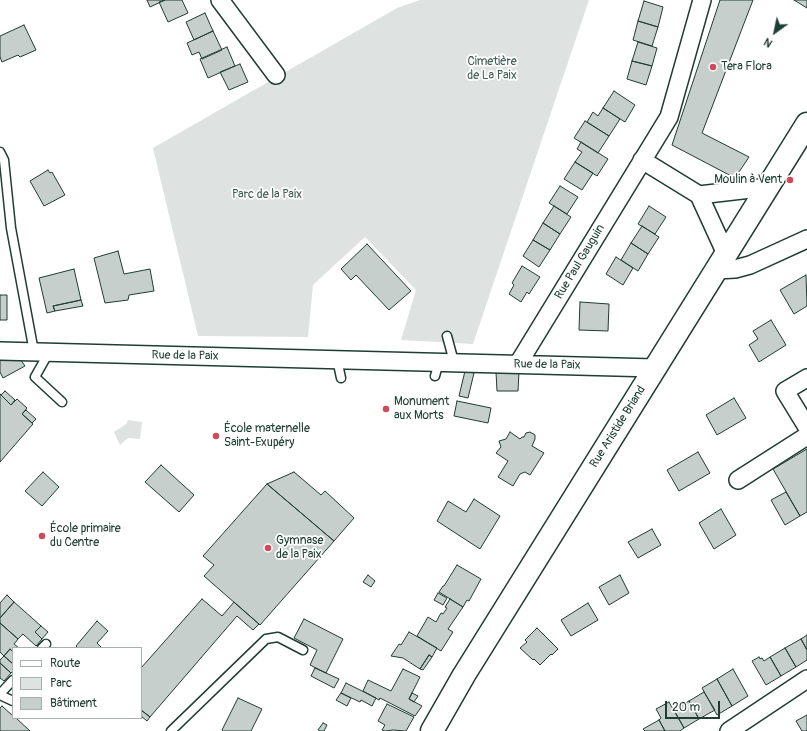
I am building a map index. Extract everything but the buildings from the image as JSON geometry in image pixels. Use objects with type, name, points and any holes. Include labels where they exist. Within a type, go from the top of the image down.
[{"type":"main road","name":"Rue Aristide Briand","points":[[432,731],[464,675],[807,124]]},
{"type":"street","points":[[220,0],[276,75]]},
{"type":"street","name":"Rue Paul Gauguin","points":[[518,364],[669,117],[702,0]]},
{"type":"street","points":[[642,160],[699,195],[768,187]]},
{"type":"street","points":[[699,195],[721,262],[735,269],[750,265],[807,239]]},
{"type":"street","name":"Rue de la Paix","points":[[0,351],[337,360],[443,367],[518,364],[655,368]]},
{"type":"street","points":[[807,378],[785,391],[807,427]]},
{"type":"street","points":[[738,480],[807,436]]},
{"type":"street","points":[[729,731],[807,679]]},
{"type":"lane","points":[[0,152],[4,160],[11,228],[42,352],[35,377],[62,402]]},
{"type":"lane","points":[[443,367],[447,336]]},
{"type":"lane","points":[[337,360],[341,378]]},
{"type":"lane","points":[[171,731],[266,639],[278,637],[303,650]]},
{"type":"lane","points":[[12,681],[0,695],[12,701]]},
{"type":"green space","points":[[420,0],[589,0],[473,344],[401,340],[416,290],[365,237],[313,285],[308,337],[198,336],[153,148],[397,8]]},
{"type":"green space","points":[[128,420],[142,422],[140,439],[128,438],[120,445],[114,432],[126,424]]},
{"type":"place","name":"Tera Flora","points":[[713,67]]},
{"type":"place","name":"Moulin à Vent","points":[[790,180]]},
{"type":"place","name":"Monument aux Morts","points":[[386,409]]},
{"type":"place","name":"École maternelle Saint-Exupéry","points":[[216,436]]},
{"type":"place","name":"École primaire du Centre","points":[[42,536]]},
{"type":"place","name":"Gymnase de la Paix","points":[[268,548]]},
{"type":"park label","name":"Cimetière de La Paix","points":[[492,69]]},
{"type":"park label","name":"Parc de la Paix","points":[[267,195]]}]
